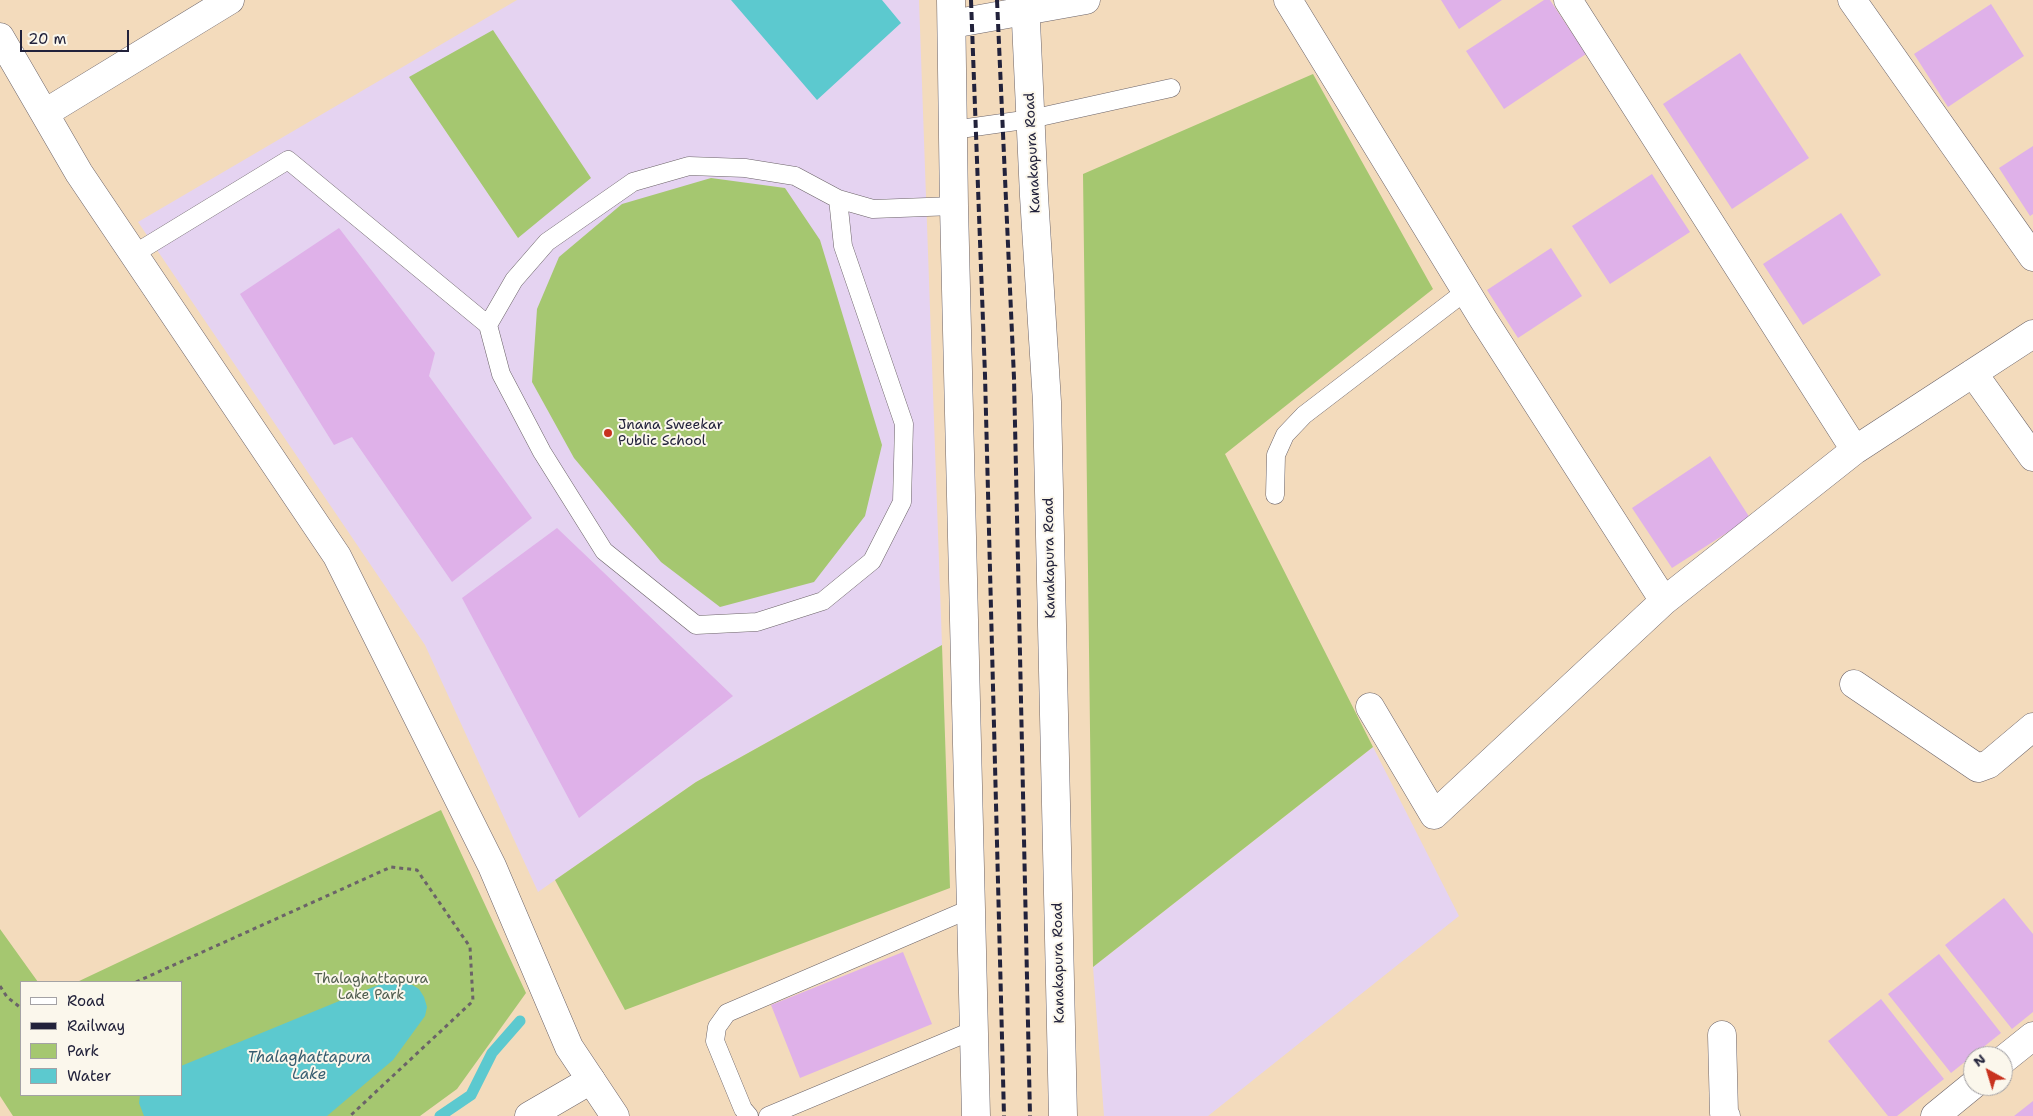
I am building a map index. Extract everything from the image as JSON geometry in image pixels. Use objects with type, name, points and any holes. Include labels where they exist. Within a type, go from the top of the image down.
[{"type":"main road","points":[[45,114],[230,0]]},
{"type":"main road","points":[[976,1116],[954,206],[952,12],[1086,0]]},
{"type":"main road","points":[[1288,0],[1466,291],[1664,601]]},
{"type":"main road","points":[[1568,0],[1856,450]]},
{"type":"main road","points":[[1852,0],[2033,257]]},
{"type":"main road","name":"Kanakapura Road","points":[[1026,5],[1047,402],[1063,1116]]},
{"type":"main road","points":[[0,37],[79,172],[336,556],[492,866],[569,1047],[615,1116]]},
{"type":"main road","points":[[1370,707],[1434,815],[1664,601],[1856,450],[2033,334]]},
{"type":"main road","points":[[1973,373],[2033,457]]},
{"type":"main road","points":[[1854,684],[1978,768],[1989,764],[2033,727]]},
{"type":"main road","points":[[1722,1035],[1724,1113],[1726,1116]]},
{"type":"main road","points":[[2013,1052],[2033,1036]]},
{"type":"main road","points":[[529,1116],[590,1080]]},
{"type":"main road","points":[[1936,1116],[1963,1093]]},
{"type":"lane","points":[[954,130],[1031,119],[1171,88]]},
{"type":"lane","points":[[134,254],[288,160],[488,325],[501,374],[542,452],[604,552],[696,625],[757,622],[823,601],[872,561],[902,502],[904,424],[843,246],[838,199]]},
{"type":"lane","points":[[488,325],[514,280],[547,242],[633,182],[689,166],[745,168],[794,176],[838,199],[873,209],[954,206]]},
{"type":"lane","points":[[1275,495],[1276,455],[1285,435],[1304,415],[1466,291]]},
{"type":"lane","points":[[748,1116],[743,1109],[715,1041],[717,1027],[726,1013],[972,908]]},
{"type":"lane","points":[[768,1116],[974,1030]]},
{"type":"path","points":[[138,981],[391,867],[418,870],[470,947],[473,1002],[350,1116]]},
{"type":"path","points":[[0,986],[7,997],[20,1007]]},
{"type":"shaded area","name":"Jnana Sweekar Public School","points":[[517,0],[919,0],[942,645],[696,782],[538,892],[425,645],[138,222]]},
{"type":"shaded area","points":[[1373,747],[1459,916],[1208,1116],[1104,1116],[1093,967]]},
{"type":"green space","points":[[493,30],[591,178],[518,238],[409,77]]},
{"type":"green space","points":[[1313,74],[1433,289],[1225,454],[1373,747],[1093,967],[1083,174]]},
{"type":"green space","points":[[711,178],[785,188],[820,240],[882,445],[865,516],[814,582],[720,607],[661,562],[574,458],[532,382],[537,309],[559,257],[622,204]]},
{"type":"green space","points":[[942,645],[950,888],[625,1010],[555,880],[696,782]]},
{"type":"green space","name":"Thalaghattapura Lake Park","points":[[441,810],[526,993],[457,1089],[420,1116],[13,1116],[0,1096],[0,929],[37,981],[20,981],[20,1096],[182,1096],[182,981],[79,981]]},
{"type":"water","points":[[731,0],[882,0],[901,23],[817,100]]},
{"type":"water","name":"Thalaghattapura Lake","points":[[398,980],[409,983],[419,989],[427,1007],[425,1016],[393,1060],[327,1116],[144,1116],[139,1103],[140,1096],[182,1096],[182,1066],[388,981]]},
{"type":"building","points":[[1441,0],[1502,0],[1459,29]]},
{"type":"building","points":[[1544,0],[1550,0],[1586,54],[1504,109],[1466,51]]},
{"type":"building","points":[[1991,4],[2024,56],[1948,107],[1914,54]]},
{"type":"building","points":[[1740,53],[1809,158],[1732,209],[1663,104]]},
{"type":"building","points":[[2033,146],[2033,214],[2030,216],[1999,168]]},
{"type":"building","points":[[1652,174],[1690,232],[1610,284],[1572,226]]},
{"type":"building","points":[[1841,213],[1881,275],[1803,325],[1763,264]]},
{"type":"building","points":[[339,228],[435,353],[429,376],[532,518],[452,582],[352,437],[334,445],[240,294]]},
{"type":"building","points":[[1551,248],[1582,296],[1518,338],[1487,290]]},
{"type":"building","points":[[1710,456],[1750,518],[1672,568],[1632,508]]},
{"type":"building","points":[[557,528],[733,696],[579,818],[462,598]]},
{"type":"building","points":[[2004,898],[2033,934],[2033,1012],[2012,1029],[1945,945]]},
{"type":"building","points":[[903,952],[932,1024],[800,1078],[771,1005]]},
{"type":"building","points":[[1939,954],[2001,1033],[1985,1046],[1963,1046],[1963,1063],[1951,1073],[1888,994]]},
{"type":"building","points":[[1881,999],[1944,1079],[1897,1116],[1888,1116],[1828,1041]]},
{"type":"building","points":[[2033,1101],[2033,1116],[2014,1116]]},
{"type":"waterway","points":[[440,1116],[471,1095],[492,1053],[520,1021]]},
{"type":"railway","points":[[971,0],[985,375],[1004,1116]]},
{"type":"railway","points":[[997,0],[1014,378],[1030,1116]]},
{"type":"place","name":"Jnana Sweekar Public School","points":[[608,433]]}]
